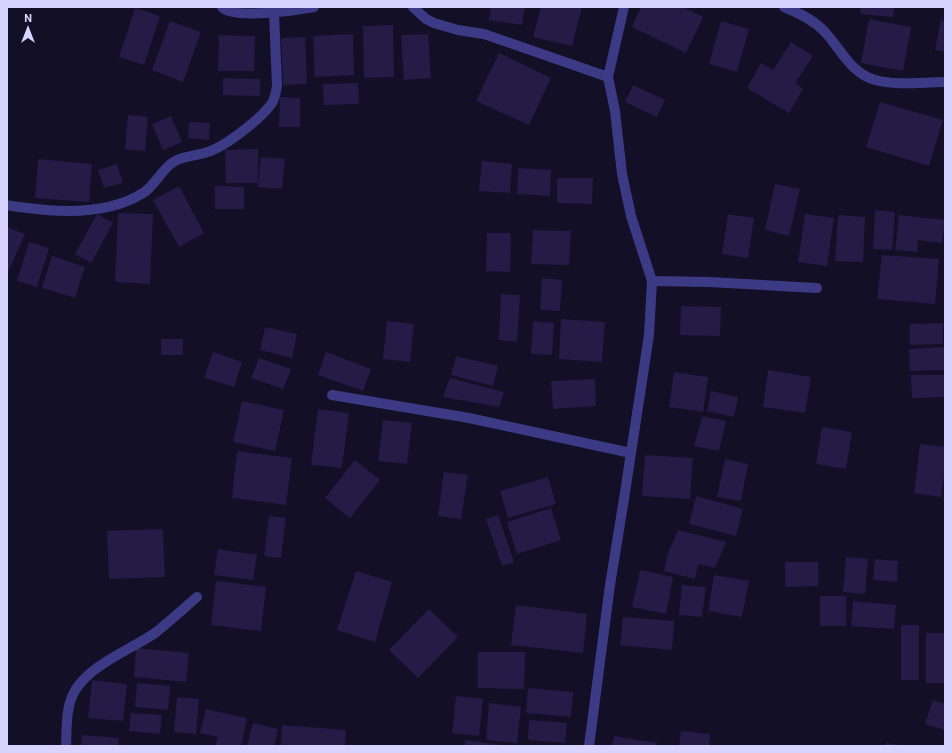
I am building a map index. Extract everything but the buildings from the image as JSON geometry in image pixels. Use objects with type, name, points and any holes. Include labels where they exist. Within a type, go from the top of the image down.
[{"type":"street","points":[[222,7],[225,10],[236,12],[274,13],[314,7]]},
{"type":"street","points":[[413,7],[434,23],[458,30],[484,34],[608,77]]},
{"type":"street","points":[[589,746],[609,593],[649,335],[652,281],[631,216],[622,174],[608,77],[624,7]]},
{"type":"street","points":[[784,7],[805,16],[823,30],[854,68],[869,78],[886,82],[902,83],[945,82]]},
{"type":"street","points":[[7,205],[49,211],[63,211],[115,205],[125,202],[144,192],[168,166],[176,161],[213,150],[230,140],[263,114],[275,96],[277,86],[274,13]]},
{"type":"street","points":[[652,281],[709,282],[817,288]]},
{"type":"street","points":[[332,395],[469,418],[631,453]]},
{"type":"street","points":[[66,746],[70,704],[75,690],[84,680],[100,667],[156,632],[197,597]]}]
